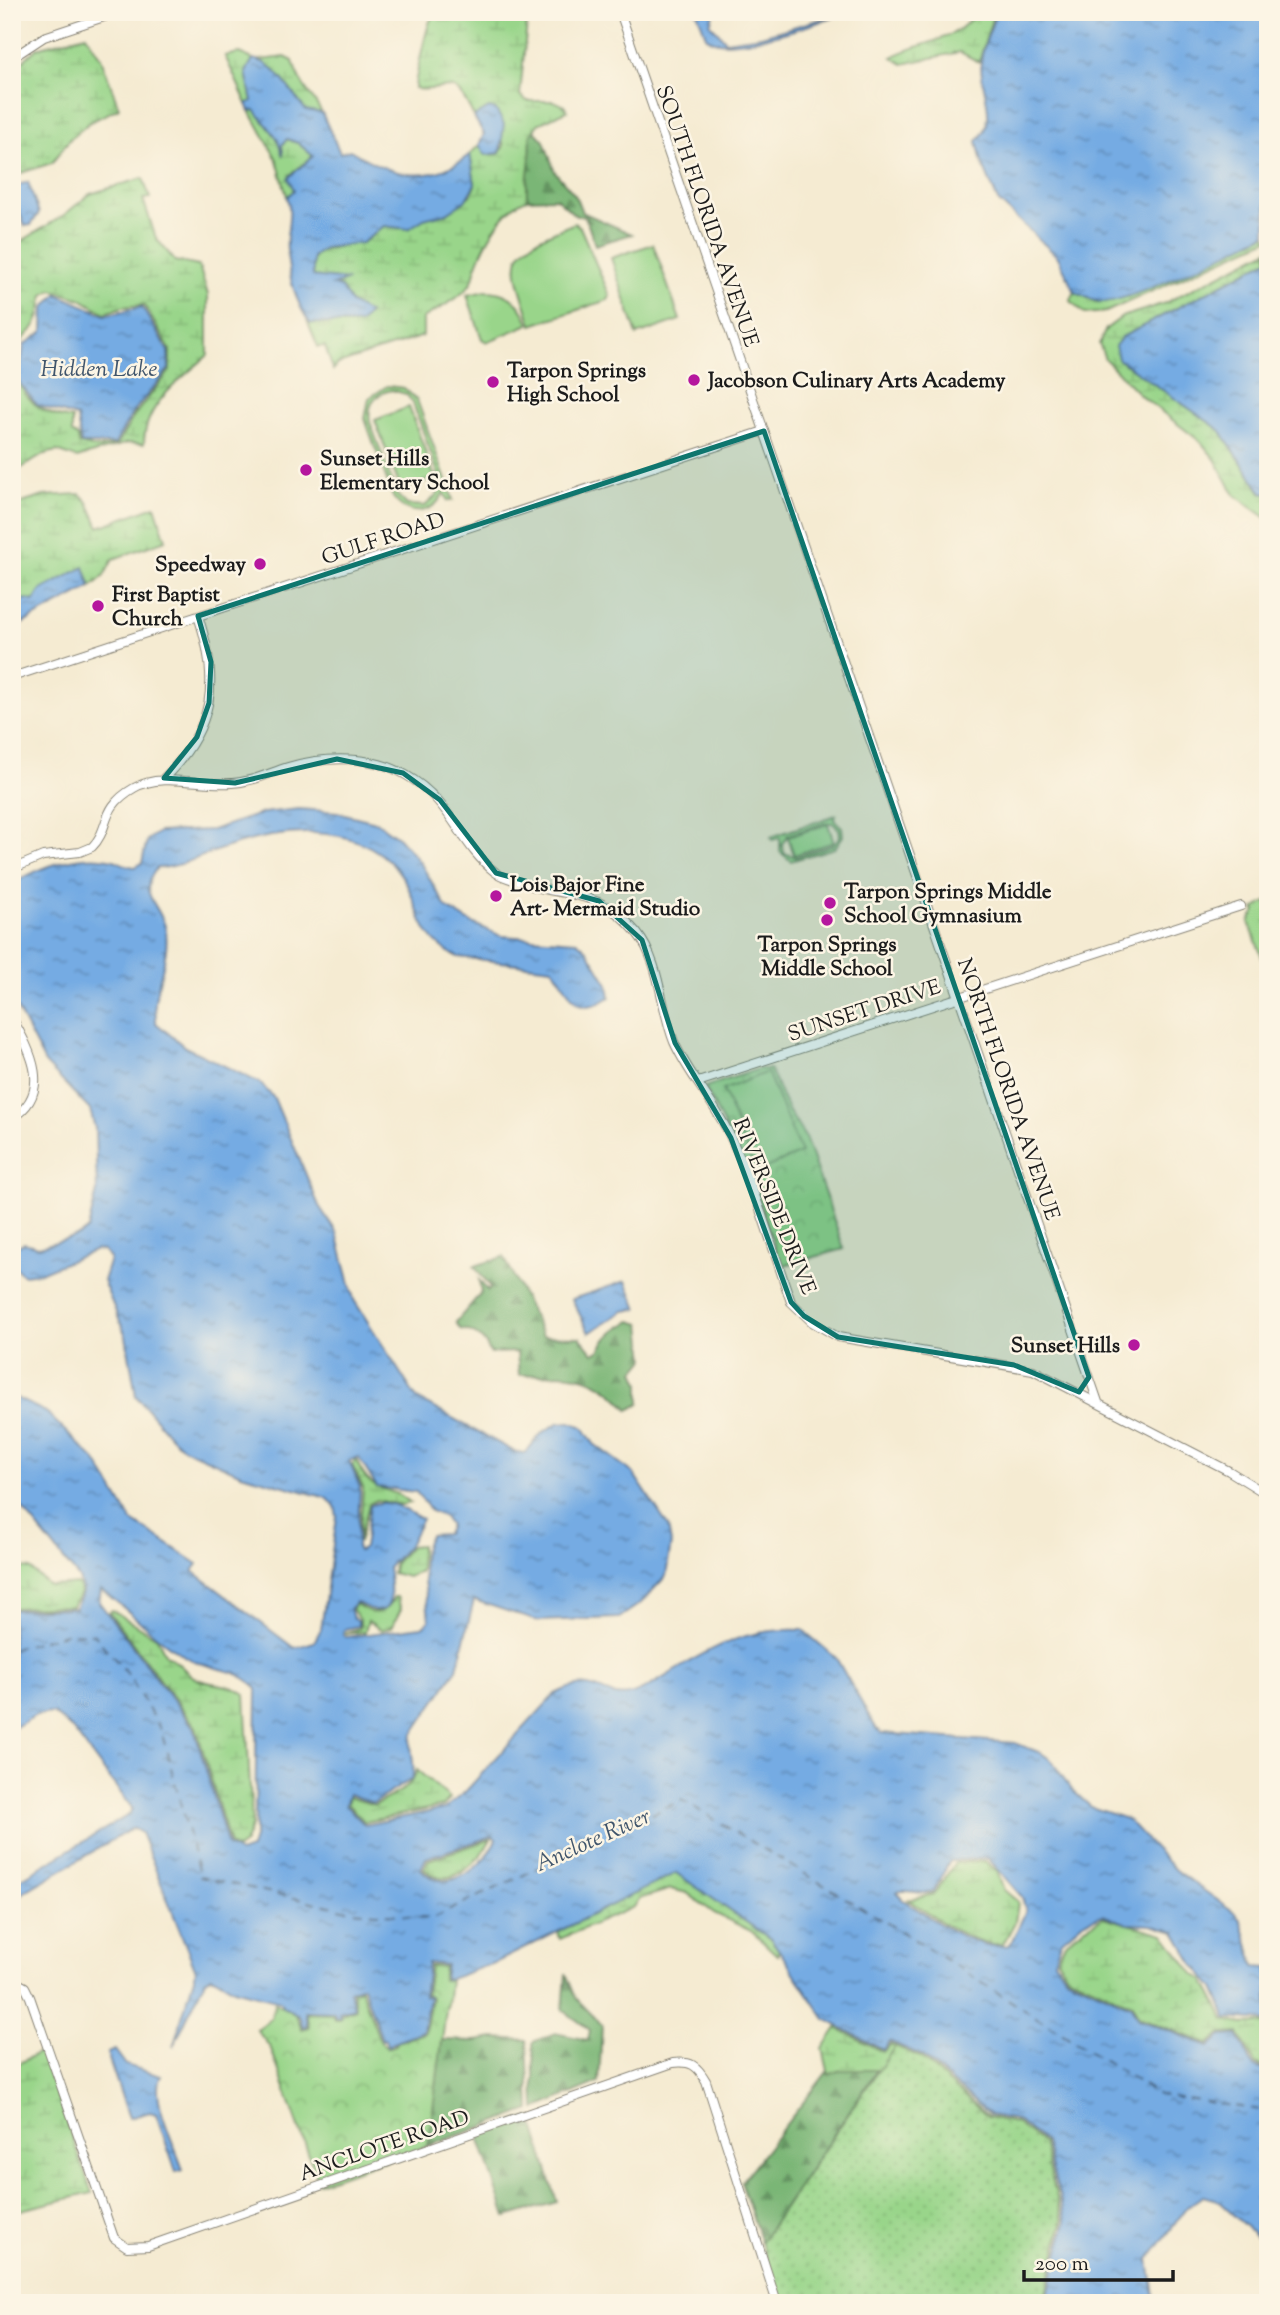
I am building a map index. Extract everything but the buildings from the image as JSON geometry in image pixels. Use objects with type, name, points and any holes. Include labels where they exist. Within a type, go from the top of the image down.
[{"type":"street","points":[[12,58],[44,37],[119,12]]},
{"type":"street","name":"SOUTH FLORIDA AVENUE","points":[[620,12],[764,431]]},
{"type":"street","name":"GULF ROAD","points":[[12,677],[764,431]]},
{"type":"street","name":"NORTH FLORIDA AVENUE","points":[[764,431],[1098,1402]]},
{"type":"street","points":[[164,778],[197,737],[209,703],[211,662],[198,616]]},
{"type":"street","name":"RIVERSIDE DRIVE","points":[[12,869],[43,856],[86,850],[96,843],[105,817],[116,800],[140,785],[164,778],[194,783],[235,783],[304,763],[337,759],[364,762],[404,773],[440,800],[468,843],[496,873],[547,890],[599,901],[611,907],[635,932],[652,959],[675,1043],[732,1138],[791,1302],[812,1322],[838,1337],[1033,1370],[1098,1402],[1268,1495]]},
{"type":"street","name":"SUNSET DRIVE","points":[[698,1082],[1241,906]]},
{"type":"street","points":[[12,1018],[31,1057],[36,1088],[29,1104],[12,1118]]},
{"type":"street","points":[[1079,1392],[1089,1377]]},
{"type":"street","name":"ANCLOTE ROAD","points":[[12,1980],[24,1987],[30,1997],[114,2238],[127,2247],[148,2246],[673,2063],[686,2062],[694,2064],[706,2081],[777,2303]]},
{"type":"highlighted area","points":[[764,431],[1089,1377],[1079,1392],[1014,1365],[838,1337],[804,1316],[791,1302],[731,1138],[675,1043],[642,940],[599,901],[496,873],[440,800],[403,773],[337,759],[235,783],[164,778],[197,737],[209,703],[211,662],[198,616]]},
{"type":"green space","points":[[438,12],[528,12],[520,95],[527,101],[554,101],[565,106],[567,111],[538,124],[530,136],[527,199],[510,210],[495,228],[467,289],[423,318],[423,336],[338,364],[333,370],[325,346],[318,347],[307,320],[310,323],[360,324],[369,313],[351,303],[341,287],[331,285],[340,282],[338,280],[313,276],[312,263],[316,252],[367,240],[384,226],[447,213],[472,194],[475,184],[470,154],[479,145],[485,155],[500,153],[504,145],[489,108],[474,117],[461,94],[455,89],[415,89],[428,25]]},
{"type":"green space","points":[[974,12],[994,12],[979,62],[960,52],[903,64],[892,57],[950,35],[968,22]]},
{"type":"green space","points":[[86,35],[101,58],[119,108],[90,122],[70,139],[52,163],[12,176],[12,71],[37,48]]},
{"type":"green space","points":[[239,53],[253,59],[246,72],[252,101],[247,104],[225,56]]},
{"type":"green space","points":[[285,57],[293,61],[301,82],[322,113],[306,111],[282,79],[261,63],[261,60]]},
{"type":"green space","points":[[255,110],[277,138],[283,156],[282,145],[287,139],[298,143],[313,156],[290,175],[294,191],[287,197],[277,160],[250,111]]},
{"type":"green space","points":[[534,130],[544,141],[555,172],[575,195],[582,212],[632,234],[595,245],[585,216],[576,216],[556,198],[527,199],[530,136]]},
{"type":"green space","points":[[143,178],[150,198],[143,199],[156,238],[175,261],[199,266],[208,295],[208,355],[157,404],[150,416],[144,444],[128,443],[77,458],[57,451],[45,454],[18,470],[15,466],[12,468],[12,369],[27,397],[51,414],[72,419],[72,433],[78,437],[79,444],[97,448],[117,445],[135,414],[170,371],[170,350],[144,305],[122,307],[105,313],[81,299],[52,290],[44,295],[36,324],[16,347],[12,358],[12,247],[64,215],[90,194]]},
{"type":"green space","points":[[575,223],[580,227],[610,296],[608,300],[532,325],[519,283],[518,258],[524,249],[535,241]]},
{"type":"green space","points":[[1266,234],[1268,239],[1106,312],[1085,314],[1070,300],[1075,292],[1097,302],[1171,279]]},
{"type":"green space","points":[[653,244],[680,320],[637,335],[611,258]]},
{"type":"green space","points":[[1268,250],[1268,260],[1122,337],[1118,359],[1220,430],[1262,494],[1268,493],[1268,519],[1235,495],[1215,459],[1201,442],[1140,395],[1105,359],[1099,344],[1106,329],[1122,317],[1165,303]]},
{"type":"green space","points":[[486,291],[501,293],[514,300],[523,310],[529,324],[487,342],[482,339],[467,295]]},
{"type":"green space","points":[[387,386],[404,388],[417,400],[453,500],[448,501],[444,492],[434,505],[413,511],[399,504],[393,497],[365,419],[369,398]],"holes":[[[392,390],[406,394],[413,403],[439,476],[438,494],[425,506],[407,505],[397,495],[370,422],[371,405],[377,397]]]},
{"type":"green space","points":[[409,407],[435,478],[401,490],[375,420]]},
{"type":"green space","points":[[80,494],[88,502],[99,527],[155,506],[166,540],[113,559],[104,576],[91,587],[84,568],[42,590],[34,601],[25,599],[12,607],[12,582],[17,577],[12,568],[12,506],[44,496]]},
{"type":"green space","points":[[836,815],[834,820],[842,827],[843,836],[835,848],[791,861],[780,852],[780,838],[772,840],[771,837]],"holes":[[[824,823],[832,823],[839,829],[840,836],[833,845],[796,857],[784,853],[782,844],[788,835]]]},
{"type":"green space","points":[[828,824],[834,842],[794,855],[788,837]]},
{"type":"green space","points":[[1268,901],[1268,973],[1249,922],[1256,911],[1254,909]]},
{"type":"green space","points":[[759,1069],[770,1069],[788,1110],[805,1137],[844,1249],[781,1266],[754,1187],[705,1087]]},
{"type":"green space","points":[[767,1072],[801,1153],[756,1172],[723,1090]]},
{"type":"green space","points":[[504,1257],[543,1336],[580,1337],[593,1353],[599,1351],[608,1337],[621,1327],[631,1321],[641,1324],[645,1359],[635,1371],[640,1383],[640,1404],[629,1410],[603,1387],[579,1376],[519,1375],[517,1352],[490,1353],[479,1336],[460,1329],[456,1322],[481,1293],[479,1280],[488,1291],[491,1288],[474,1266]]},
{"type":"green space","points":[[356,1460],[362,1472],[374,1485],[411,1503],[401,1505],[377,1500],[369,1504],[359,1543],[363,1488],[352,1465]]},
{"type":"green space","points":[[421,1545],[420,1571],[408,1577],[392,1573],[395,1563],[410,1546]]},
{"type":"green space","points":[[12,1567],[30,1569],[50,1586],[78,1584],[81,1593],[72,1606],[12,1608]]},
{"type":"green space","points":[[394,1597],[397,1597],[401,1609],[392,1627],[381,1630],[368,1621],[365,1632],[345,1633],[360,1628],[360,1620],[352,1609],[356,1604],[368,1611],[378,1612],[386,1608]]},
{"type":"green space","points":[[112,1610],[157,1638],[166,1655],[192,1676],[245,1694],[252,1825],[244,1844],[237,1849],[230,1845],[196,1727],[109,1612]]},
{"type":"green space","points":[[417,1770],[450,1798],[443,1806],[365,1822],[347,1804],[349,1797],[374,1805],[406,1787]]},
{"type":"green space","points":[[491,1839],[479,1857],[462,1872],[443,1878],[424,1869],[428,1860]]},
{"type":"green space","points":[[985,1861],[997,1871],[1004,1890],[1018,1902],[1015,1922],[1003,1944],[992,1944],[967,1936],[908,1900],[934,1894],[955,1863]]},
{"type":"green space","points":[[675,1872],[772,1940],[779,1951],[777,1955],[751,1931],[714,1913],[687,1893],[671,1889],[639,1899],[634,1907],[560,1939],[558,1932]]},
{"type":"green space","points":[[1103,1917],[1164,1934],[1195,1975],[1204,1980],[1225,2020],[1242,2024],[1268,2023],[1268,2070],[1255,2064],[1239,2033],[1221,2034],[1208,2044],[1139,2017],[1132,2004],[1067,1975],[1057,1959],[1065,1944],[1075,1934]]},
{"type":"green space","points":[[430,1966],[444,1967],[442,1980],[450,1981],[428,2146],[319,2183],[271,2049],[257,2030],[271,2018],[275,2003],[296,2015],[302,2029],[309,2027],[306,2013],[332,2014],[334,2019],[340,2019],[341,2014],[356,2009],[352,1992],[361,1989],[380,2041],[387,2048],[396,2045],[397,2042],[425,2033],[431,1998],[426,1994]]},
{"type":"green space","points":[[566,1973],[576,1998],[602,2025],[599,2082],[535,2109],[533,2042],[555,2033],[588,2040],[590,2030],[563,2010]]},
{"type":"green space","points":[[837,2028],[883,2052],[890,2044],[895,2046],[879,2070],[841,2070],[829,2075],[823,2049]]},
{"type":"green space","points":[[494,2038],[527,2040],[530,2110],[428,2146],[442,2040],[476,2041]]},
{"type":"green space","points":[[895,2046],[920,2057],[988,2117],[1016,2123],[1043,2143],[1063,2221],[1044,2303],[780,2303],[761,2242]]},
{"type":"green space","points":[[41,2051],[92,2193],[12,2212],[12,2067]]},
{"type":"green space","points":[[841,2070],[877,2070],[761,2242],[741,2182],[827,2072],[829,2074]]},
{"type":"green space","points":[[531,2116],[557,2202],[506,2217],[478,2134]]},
{"type":"water","points":[[697,12],[714,12],[710,24],[726,41],[761,36],[846,12],[774,36],[732,43],[716,41],[706,36]]},
{"type":"water","points":[[996,12],[1268,12],[1266,234],[1182,274],[1114,301],[1100,302],[1075,292],[1058,257],[998,201],[982,163],[977,141],[984,132],[988,111],[982,78],[982,55]]},
{"type":"water","points":[[253,59],[261,61],[276,72],[306,110],[322,113],[340,153],[350,150],[380,166],[410,174],[440,171],[455,165],[470,154],[475,184],[465,201],[447,213],[424,219],[408,229],[384,226],[362,243],[325,248],[313,257],[313,276],[348,280],[333,285],[341,287],[351,303],[369,313],[360,324],[310,323],[297,298],[287,251],[287,197],[294,190],[288,178],[313,156],[298,143],[287,139],[282,145],[283,156],[277,138],[255,110],[250,111],[247,104],[252,101],[246,72]]},
{"type":"water","points":[[489,108],[496,110],[504,124],[500,153],[485,155],[479,145],[484,134],[474,117]]},
{"type":"water","points":[[28,182],[39,213],[31,225],[25,226],[14,199],[15,186]]},
{"type":"water","points":[[1268,260],[1268,493],[1263,494],[1220,430],[1118,359],[1115,346],[1122,337]]},
{"type":"water","name":"Hidden Lake","points":[[57,294],[105,315],[142,307],[168,351],[169,369],[133,412],[115,444],[81,444],[77,417],[37,405],[18,381],[24,345],[43,332],[44,308]]},
{"type":"water","points":[[84,567],[91,587],[12,629],[12,607],[25,599],[34,601],[41,590]]},
{"type":"water","name":"Anclote River","points":[[299,809],[337,812],[376,822],[399,838],[420,862],[446,907],[501,936],[577,941],[587,950],[608,984],[610,997],[588,1006],[574,999],[552,968],[458,957],[443,949],[425,928],[410,891],[395,867],[378,852],[358,842],[336,836],[290,834],[245,842],[182,864],[157,868],[148,884],[148,891],[165,926],[166,936],[165,955],[155,1002],[156,1023],[185,1047],[260,1083],[274,1098],[319,1206],[337,1233],[354,1300],[417,1399],[515,1452],[525,1453],[542,1433],[558,1423],[570,1422],[583,1427],[594,1444],[633,1473],[668,1526],[671,1543],[666,1576],[641,1603],[619,1618],[537,1621],[474,1600],[457,1669],[412,1735],[412,1779],[373,1803],[349,1794],[345,1805],[365,1825],[444,1809],[466,1791],[555,1694],[569,1688],[589,1686],[611,1694],[628,1695],[647,1688],[706,1652],[736,1639],[768,1631],[803,1630],[836,1658],[876,1728],[882,1733],[1015,1743],[1041,1753],[1051,1760],[1072,1790],[1091,1807],[1127,1819],[1175,1870],[1233,1911],[1241,1921],[1255,1966],[1268,1967],[1268,2021],[1227,2018],[1214,1988],[1195,1966],[1175,1932],[1151,1925],[1128,1924],[1103,1915],[1083,1922],[1062,1940],[1054,1960],[1066,1977],[1131,2006],[1138,2019],[1209,2046],[1222,2036],[1238,2035],[1253,2066],[1268,2072],[1268,2247],[1217,2200],[1203,2196],[1188,2206],[1149,2259],[1155,2303],[1046,2303],[1066,2221],[1045,2142],[1016,2120],[990,2115],[921,2055],[889,2041],[883,2050],[825,2019],[772,1940],[676,1873],[499,1961],[450,1979],[444,1979],[446,1965],[428,1963],[424,1996],[429,1997],[423,2031],[387,2046],[385,2039],[382,2040],[363,1986],[349,1991],[355,2008],[339,2012],[340,2017],[335,2017],[334,2012],[305,2011],[307,2026],[303,2027],[299,2015],[283,2007],[280,2001],[234,1989],[212,1976],[205,1980],[173,2047],[196,1971],[141,1833],[133,1828],[12,1899],[12,1884],[130,1814],[132,1808],[73,1730],[53,1713],[36,1715],[12,1729],[12,1610],[75,1608],[83,1593],[79,1578],[12,1496],[12,1396],[46,1412],[96,1461],[131,1520],[198,1564],[193,1571],[294,1648],[314,1642],[321,1629],[337,1517],[335,1506],[327,1498],[241,1474],[183,1448],[170,1436],[136,1396],[126,1336],[103,1281],[110,1259],[104,1251],[96,1250],[40,1273],[23,1275],[12,1264],[13,1248],[24,1243],[39,1247],[80,1235],[88,1229],[97,1191],[95,1128],[90,1110],[45,1063],[12,999],[12,884],[35,872],[75,859],[101,858],[135,867],[142,863],[147,840],[159,832],[212,830],[263,813]],"holes":[[[358,1457],[377,1487],[416,1492],[431,1511],[444,1517],[450,1526],[446,1534],[430,1535],[423,1555],[429,1621],[422,1627],[346,1637],[343,1634],[345,1629],[358,1626],[350,1608],[356,1602],[378,1611],[388,1605],[388,1568],[410,1543],[422,1519],[390,1504],[376,1503],[370,1506],[364,1548],[359,1551],[360,1487],[349,1461]],[[101,1590],[176,1651],[197,1662],[234,1673],[257,1689],[255,1834],[251,1849],[240,1853],[228,1846],[194,1728],[99,1602]],[[493,1836],[496,1839],[484,1859],[464,1875],[453,1879],[431,1877],[421,1869],[426,1858]],[[988,1858],[1022,1897],[1026,1911],[1010,1945],[983,1944],[954,1932],[903,1900],[897,1892],[933,1892],[950,1861]]]},
{"type":"water","points":[[626,1281],[638,1309],[624,1311],[589,1333],[572,1299]]},
{"type":"water","points":[[115,2050],[126,2065],[161,2076],[158,2096],[183,2170],[176,2172],[156,2114],[150,2112],[129,2118],[107,2053]]},
{"type":"ferry route","points":[[12,1649],[68,1633],[93,1634],[127,1673],[161,1730],[200,1877],[353,1911],[433,1918],[682,1800],[902,1932],[1159,2095],[1268,2111]]},
{"type":"place","name":"Jacobson Culinary Arts Academy","points":[[694,380]]},
{"type":"place","name":"Tarpon Springs High School","points":[[493,382]]},
{"type":"place","name":"Sunset Hills Elementary School","points":[[306,470]]},
{"type":"place","name":"Speedway","points":[[260,564]]},
{"type":"place","name":"First Baptist Church","points":[[98,606]]},
{"type":"place","name":"Lois Bajor Fine Art- Mermaid Studio","points":[[496,896]]},
{"type":"place","name":"Tarpon Springs Middle School Gymnasium","points":[[830,903]]},
{"type":"place","name":"Tarpon Springs Middle School","points":[[827,920]]},
{"type":"place","name":"Sunset Hills","points":[[1134,1345]]}]
